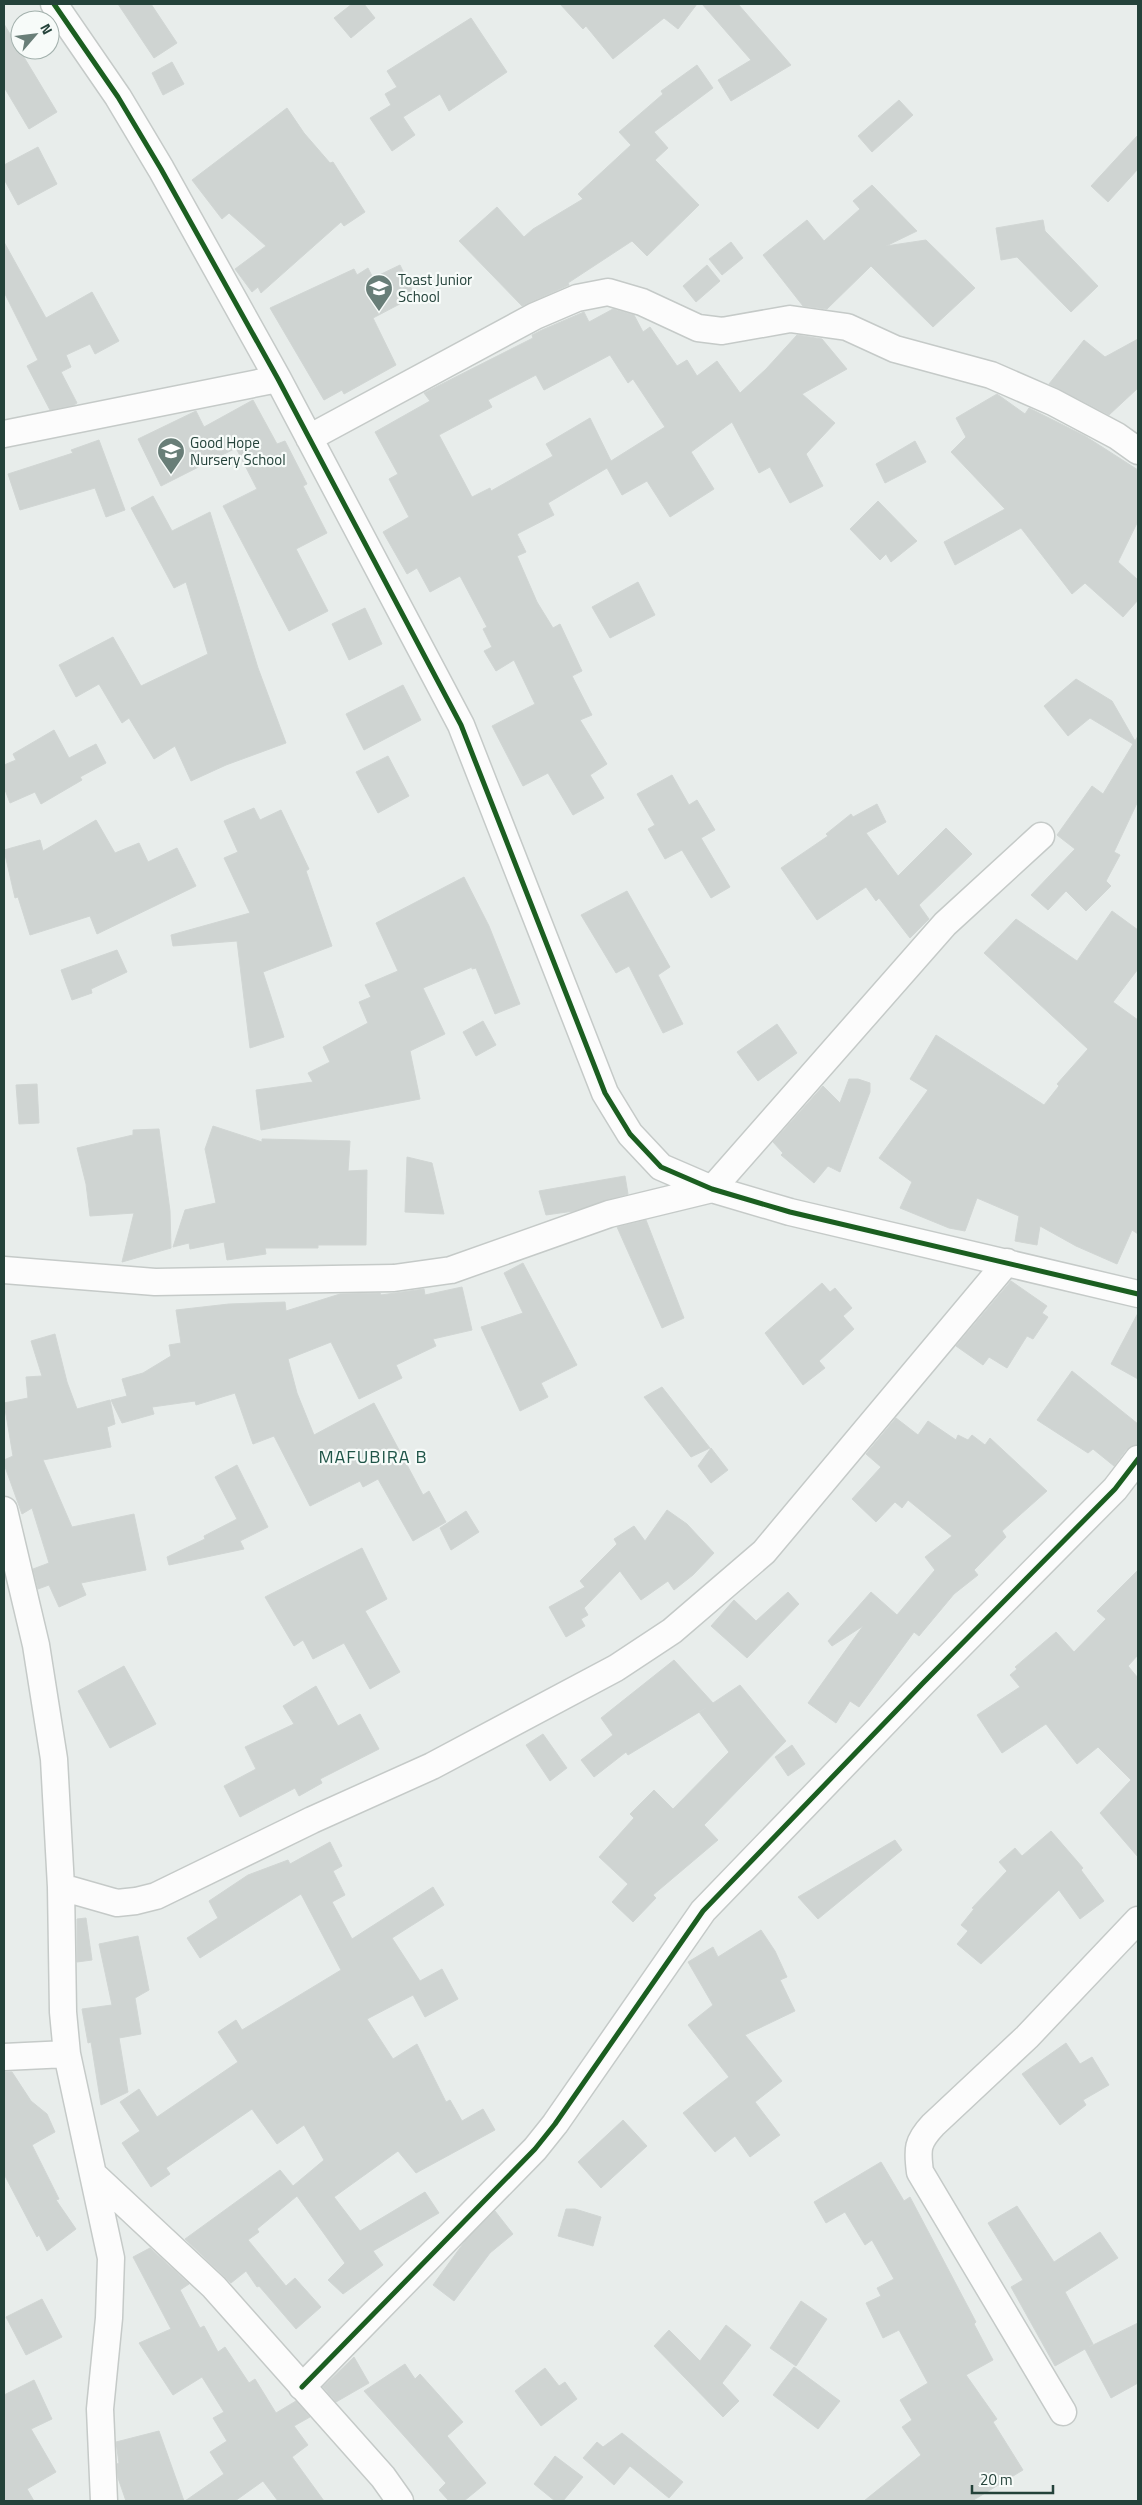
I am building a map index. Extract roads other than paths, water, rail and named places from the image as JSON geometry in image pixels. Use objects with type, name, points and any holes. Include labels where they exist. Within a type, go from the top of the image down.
[{"type":"street","points":[[54,4],[132,121],[278,380],[461,725],[605,1093],[630,1134],[661,1167],[712,1189],[790,1212],[1138,1294]]},
{"type":"street","points":[[309,438],[535,316],[577,298],[608,292],[642,302],[698,328],[722,331],[790,319],[846,327],[895,349],[990,375],[1053,402],[1117,436],[1138,451]]},
{"type":"street","points":[[4,434],[278,380]]},
{"type":"street","points":[[4,1270],[155,1282],[394,1278],[451,1270],[609,1214],[712,1189],[945,924],[1041,836]]},
{"type":"street","points":[[61,1887],[117,1903],[156,1896],[312,1820],[432,1766],[616,1668],[672,1631],[764,1552],[1007,1262]]},
{"type":"street","points":[[302,2387],[535,2149],[556,2124],[677,1946],[703,1911],[923,1683],[1115,1489],[1138,1459]]},
{"type":"street","points":[[4,1510],[36,1644],[54,1759],[61,1887],[63,2012],[67,2054],[111,2258],[109,2318],[100,2409],[104,2501]]},
{"type":"street","points":[[1064,2412],[920,2172],[918,2153],[921,2138],[933,2125],[1027,2037],[1138,1920]]},
{"type":"street","points":[[4,2058],[67,2054]]},
{"type":"street","points":[[94,2175],[214,2287],[383,2477],[400,2501]]},
{"type":"place","name":"Toast Junior School","points":[[379,312]]},
{"type":"place","name":"Good Hope Nursery School","points":[[171,475]]},
{"type":"district","name":"MAFUBIRA B","points":[[373,1456]]}]
